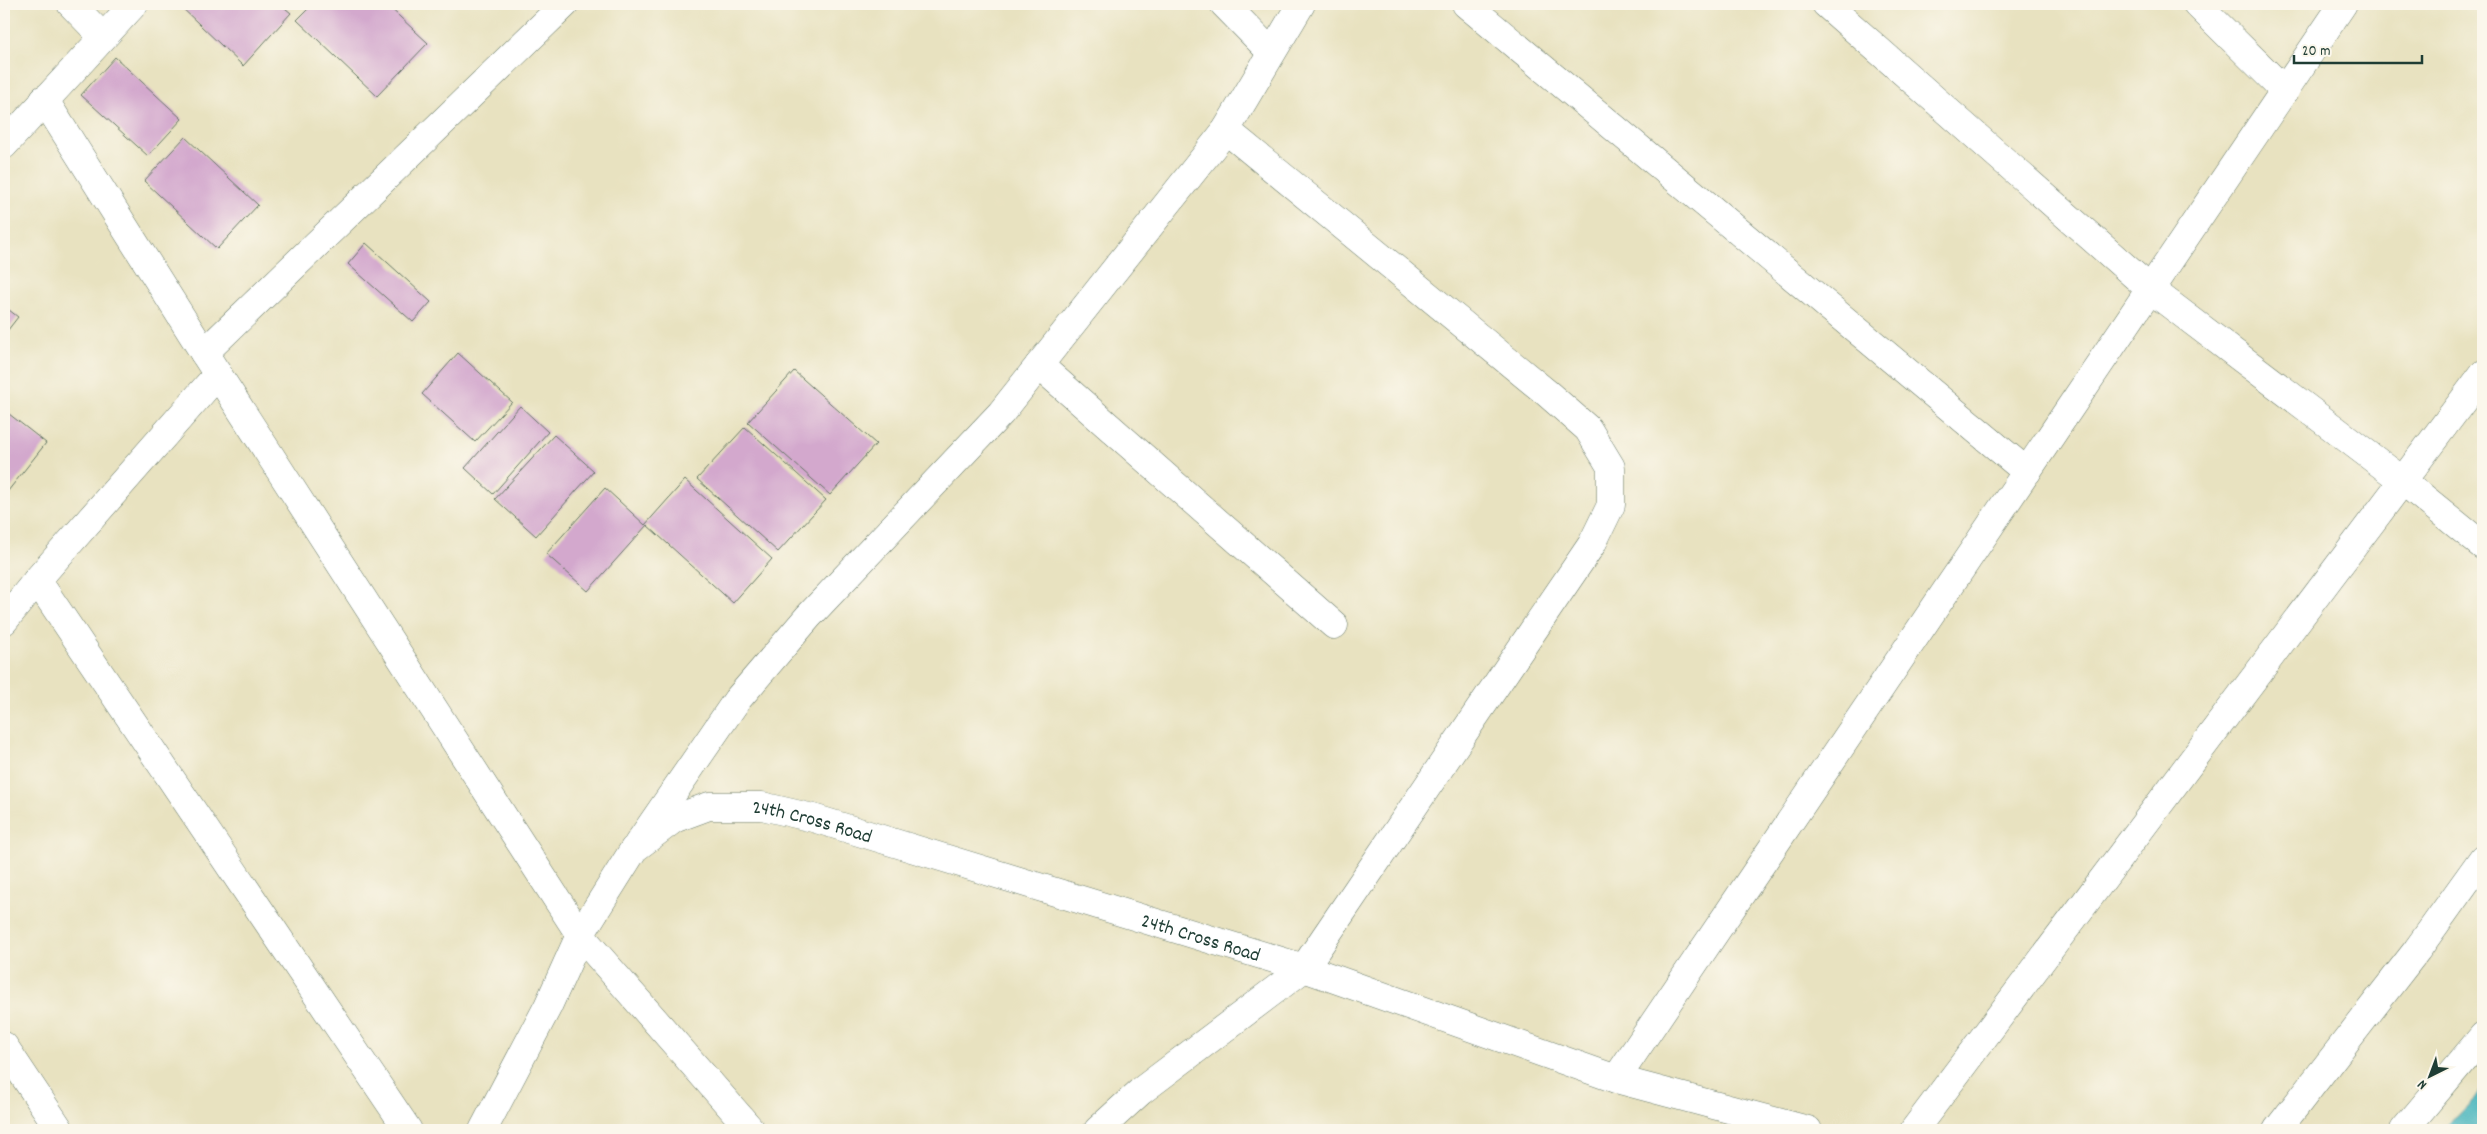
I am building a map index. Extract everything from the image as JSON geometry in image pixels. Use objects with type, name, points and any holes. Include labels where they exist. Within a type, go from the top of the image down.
[{"type":"street","points":[[71,4],[103,37]]},
{"type":"street","points":[[4,145],[44,99],[134,4]]},
{"type":"street","points":[[4,621],[211,364],[565,4]]},
{"type":"street","points":[[1224,4],[1271,52]]},
{"type":"street","points":[[634,849],[737,700],[808,617],[1001,413],[1226,130],[1301,4]]},
{"type":"street","points":[[1466,4],[2027,472]]},
{"type":"street","points":[[1826,4],[2150,289],[2403,481],[2483,546]]},
{"type":"street","points":[[2197,4],[2285,90]]},
{"type":"street","points":[[1616,1079],[2343,4]]},
{"type":"street","points":[[44,99],[211,364],[580,935],[751,1130]]},
{"type":"street","points":[[1098,1130],[1141,1091],[1304,968],[1592,544],[1611,505],[1611,467],[1588,429],[1548,394],[1226,130]]},
{"type":"street","points":[[1039,365],[1334,625]]},
{"type":"street","points":[[1914,1130],[2483,374]]},
{"type":"street","points":[[37,580],[408,1130]]},
{"type":"street","name":"24th Cross Road","points":[[483,1130],[548,1006],[580,935],[634,849],[674,819],[709,806],[762,806],[813,818],[1304,968],[1616,1079],[1808,1130]]},
{"type":"street","points":[[2277,1130],[2417,950],[2483,858]]},
{"type":"street","points":[[2404,1130],[2483,1036]]},
{"type":"street","points":[[4,1046],[60,1130]]},
{"type":"water","points":[[2483,1089],[2483,1130],[2443,1130]]},
{"type":"building","points":[[178,4],[280,4],[291,13],[243,66]]},
{"type":"building","points":[[313,4],[386,4],[428,43],[377,96],[297,20]]},
{"type":"building","points":[[115,57],[182,119],[148,156],[81,95]]},
{"type":"building","points":[[185,137],[258,205],[217,249],[144,181]]},
{"type":"building","points":[[366,243],[431,302],[413,322],[348,264]]},
{"type":"building","points":[[4,306],[18,317],[4,335]]},
{"type":"building","points":[[458,353],[512,402],[475,442],[422,394]]},
{"type":"building","points":[[794,371],[876,444],[830,495],[748,422]]},
{"type":"building","points":[[520,406],[548,432],[493,494],[465,468]]},
{"type":"building","points":[[4,410],[46,443],[4,496]]},
{"type":"building","points":[[745,427],[826,500],[778,552],[697,479]]},
{"type":"building","points":[[554,435],[594,471],[536,536],[495,499]]},
{"type":"building","points":[[685,480],[772,559],[733,603],[647,525],[588,591],[546,554],[605,488],[645,525]]}]
